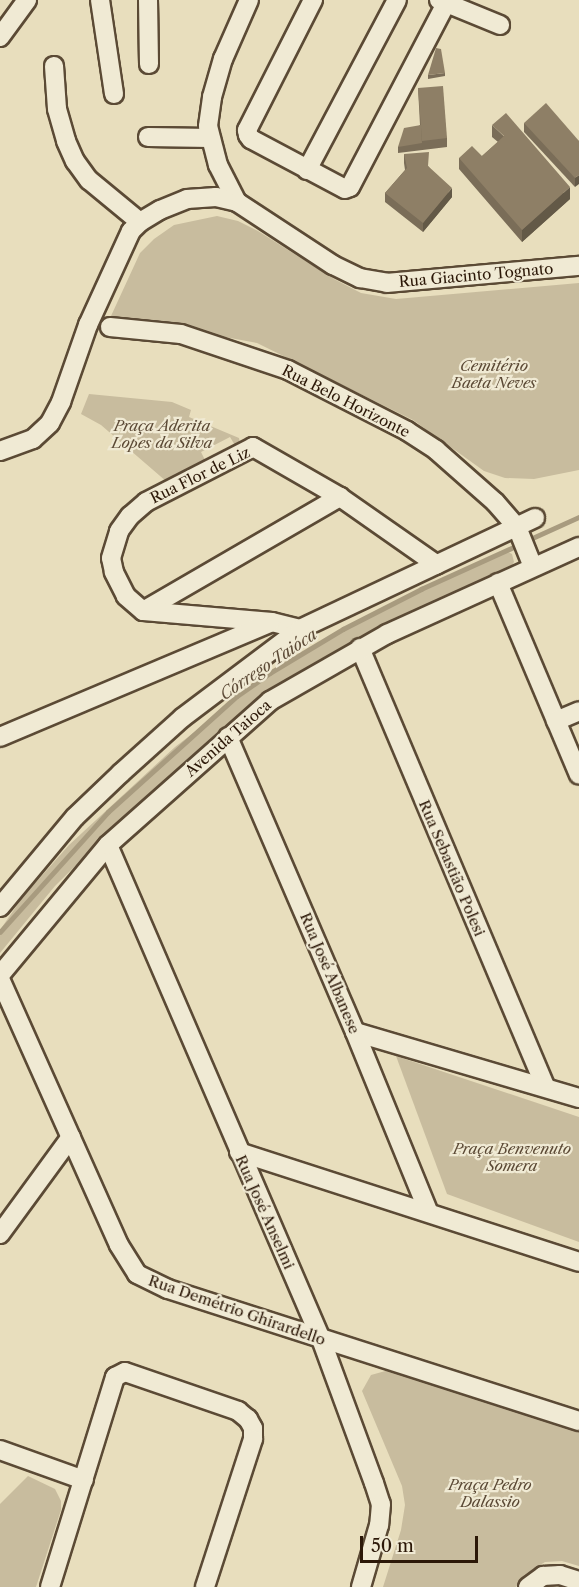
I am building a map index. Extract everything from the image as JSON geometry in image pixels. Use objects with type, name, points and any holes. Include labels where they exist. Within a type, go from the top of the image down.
[{"type":"street","points":[[0,37],[27,0]]},
{"type":"street","points":[[100,0],[114,94]]},
{"type":"street","points":[[148,0],[149,64]]},
{"type":"street","points":[[237,202],[218,165],[208,126],[212,97],[223,59],[249,0]]},
{"type":"street","points":[[307,170],[398,0]]},
{"type":"street","points":[[306,2],[247,130],[251,139],[342,189],[350,187],[442,2],[500,25]]},
{"type":"street","points":[[0,451],[33,439],[50,423],[62,402],[88,325],[131,231],[140,222],[89,180],[75,161],[66,141],[57,109],[54,66]]},
{"type":"street","points":[[148,137],[210,138]]},
{"type":"street","name":"Rua Giacinto Tognato","points":[[140,222],[187,199],[216,197],[237,202],[333,265],[360,278],[387,283],[579,266]]},
{"type":"street","name":"Rua Belo Horizonte","points":[[110,327],[181,334],[288,369],[406,431],[436,450],[495,502],[525,546]]},
{"type":"street","name":"Rua Flor de Liz","points":[[143,611],[126,596],[114,572],[111,558],[119,531],[130,516],[167,489],[253,447],[340,497],[437,565]]},
{"type":"street","points":[[143,611],[340,497]]},
{"type":"street","points":[[0,907],[75,818],[121,773],[182,718],[300,629],[437,565],[525,546],[536,518]]},
{"type":"street","name":"Avenida Taioca","points":[[0,977],[108,845],[270,701],[360,648],[498,583],[525,546],[579,547]]},
{"type":"street","points":[[498,583],[579,775]]},
{"type":"street","points":[[143,611],[272,622],[300,629]]},
{"type":"street","points":[[0,737],[272,622]]},
{"type":"street","name":"Rua Sebastião Polesi","points":[[360,648],[545,1087]]},
{"type":"street","points":[[556,721],[579,711]]},
{"type":"street","name":"Rua José Albanese","points":[[228,737],[355,1032],[428,1211]]},
{"type":"street","name":"Rua José Anselmi","points":[[108,845],[321,1339],[381,1504],[379,1525],[361,1587]]},
{"type":"street","name":"Rua Demétrio Ghirardello","points":[[0,977],[119,1245],[137,1274],[168,1289],[579,1421]]},
{"type":"street","points":[[355,1032],[579,1098]]},
{"type":"street","points":[[0,1234],[71,1137]]},
{"type":"street","points":[[239,1152],[428,1211],[579,1262]]},
{"type":"street","points":[[50,1587],[115,1377],[125,1372],[238,1411],[248,1419],[253,1428],[253,1440],[205,1587]]},
{"type":"street","points":[[0,1450],[84,1480]]},
{"type":"street","points":[[528,1587],[543,1576],[560,1575],[579,1581]]},
{"type":"green space","name":"Cemitério Baeta Neves","points":[[217,216],[238,221],[258,231],[334,279],[361,293],[396,299],[579,283],[579,470],[534,479],[505,478],[484,471],[413,420],[257,343],[111,316],[140,253],[154,239],[174,225]]},
{"type":"green space","name":"Praça Aderita Lopes da Silva","points":[[89,394],[172,402],[191,410],[189,417],[239,438],[240,444],[236,447],[230,437],[201,452],[206,462],[167,482],[101,425],[81,414]]},
{"type":"green space","points":[[508,552],[512,554],[514,562],[510,568],[382,626],[327,656],[261,699],[145,797],[55,886],[0,953],[0,930],[22,898],[69,845],[175,747],[281,666],[359,620],[441,580]]},
{"type":"green space","name":"Praça Benvenuto Somera","points":[[396,1056],[579,1117],[579,1242],[447,1194]]},
{"type":"green space","name":"Praça Pedro Dalassio","points":[[389,1370],[579,1432],[579,1566],[562,1561],[545,1562],[524,1575],[516,1587],[383,1587],[401,1530],[405,1505],[402,1486],[362,1391],[371,1375]]},
{"type":"green space","points":[[28,1476],[55,1489],[61,1501],[61,1510],[36,1587],[0,1587],[0,1504]]},
{"type":"building","points":[[436,48],[441,49],[445,73],[428,75]]},
{"type":"building","points":[[443,86],[447,138],[422,141],[418,88]]},
{"type":"building","points":[[546,103],[579,141],[579,175],[575,178],[524,123]]},
{"type":"building","points":[[506,113],[570,187],[522,230],[459,158],[472,146],[482,156],[504,136],[492,125]]},
{"type":"building","points":[[421,125],[422,143],[398,147],[404,128]]},
{"type":"building","points":[[429,152],[428,166],[452,188],[423,223],[385,193],[407,168],[404,154]]},
{"type":"waterway","name":"Córrego Taióca","points":[[528,540],[579,517]]},
{"type":"waterway","name":"Córrego Taióca","points":[[0,932],[108,812],[237,696],[270,673],[343,629],[421,589],[520,544]]}]
